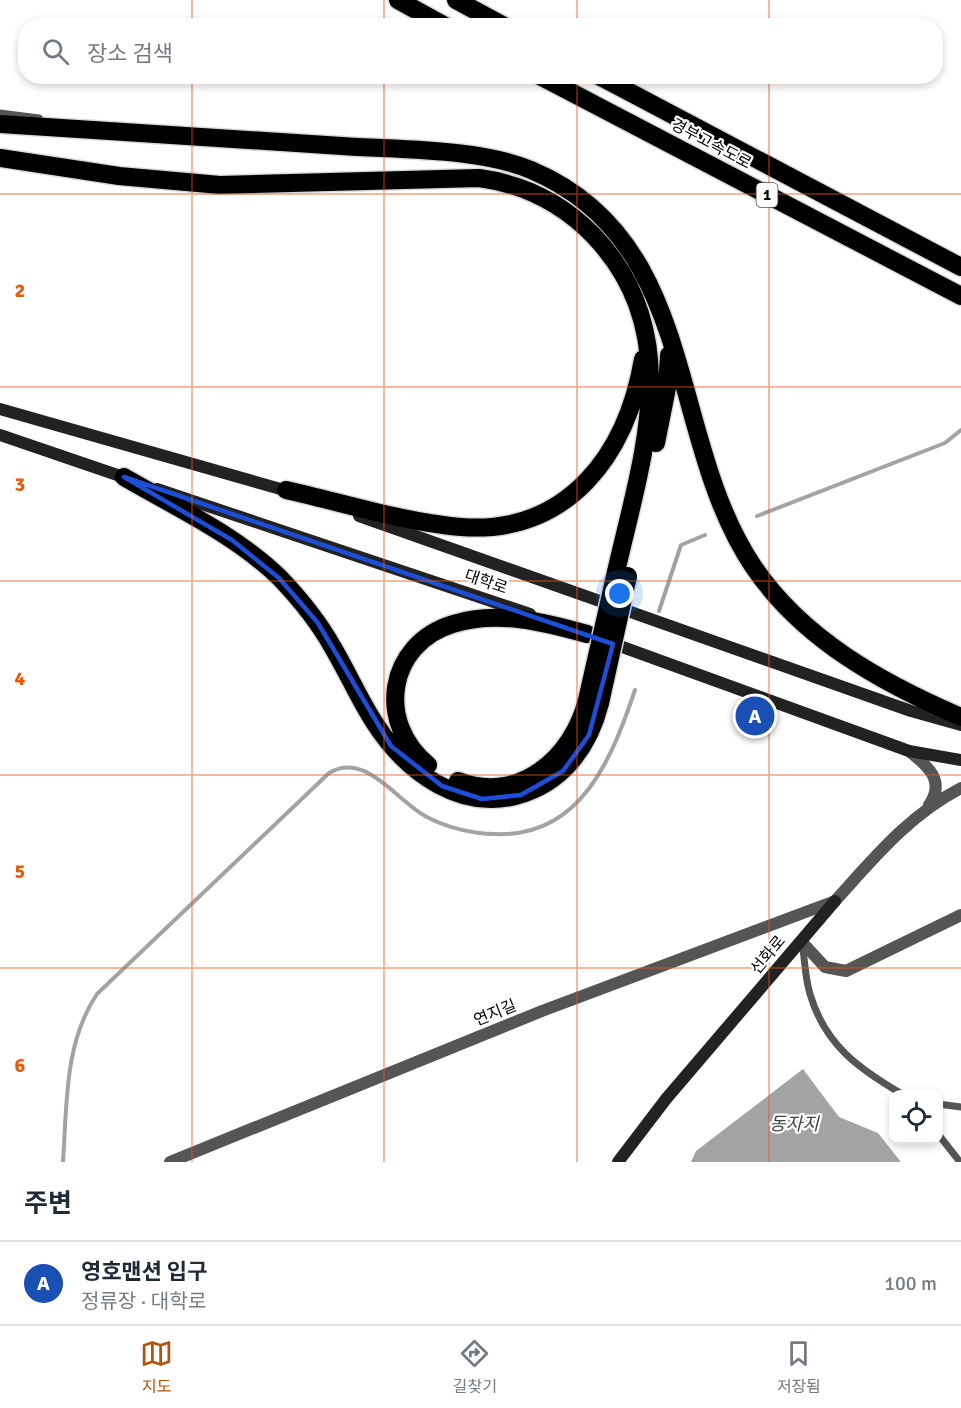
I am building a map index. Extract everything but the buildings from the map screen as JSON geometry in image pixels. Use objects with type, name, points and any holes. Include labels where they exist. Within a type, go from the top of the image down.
[{"type":"highway","points":[[398,0],[431,18]]},
{"type":"highway","points":[[456,0],[489,18]]},
{"type":"highway","name":"경부고속도로","points":[[555,84],[961,296]]},
{"type":"highway","name":"경부고속도로","points":[[614,84],[961,267]]},
{"type":"highway","points":[[0,124],[432,152],[476,157],[524,167],[570,191],[609,223],[629,247],[649,280],[726,513],[745,553],[767,586],[796,618],[832,648],[961,717]]},
{"type":"highway","points":[[0,158],[119,176],[220,185],[296,185],[466,177],[504,182],[553,202],[588,230],[626,278],[644,324],[651,375],[650,410],[622,574]]},
{"type":"highway","points":[[286,490],[462,527],[509,523],[552,507],[568,498],[592,477],[619,439],[633,406],[640,379],[644,354],[644,324]]},
{"type":"highway","points":[[124,477],[232,540],[279,578],[318,624],[367,710],[391,746],[416,769],[452,791],[482,799],[502,799],[529,792],[547,783],[570,764],[592,728],[594,701],[622,574],[667,388],[669,354],[664,324]]},
{"type":"highway","points":[[587,634],[513,619],[483,619],[452,624],[432,633],[412,651],[400,673],[394,701],[399,729],[427,764],[461,782],[498,787],[526,779],[555,760],[594,701]]},
{"type":"main road","points":[[0,409],[286,490],[919,713],[961,725]]},
{"type":"main road","name":"대학로","points":[[0,435],[587,634],[909,751],[961,760]]},
{"type":"main road","name":"선화로","points":[[618,1162],[666,1099],[835,901]]},
{"type":"street","points":[[909,751],[929,767],[937,782],[935,796],[926,809]]},
{"type":"street","name":"선화로","points":[[835,901],[909,822],[961,788]]},
{"type":"street","name":"연지길","points":[[170,1162],[542,1011],[835,901]]},
{"type":"street","points":[[801,941],[825,967],[846,971],[961,915]]},
{"type":"lane","points":[[0,113],[142,134]]},
{"type":"lane","points":[[801,941],[810,995],[833,1042],[861,1069],[894,1090]]},
{"type":"lane","points":[[943,1105],[961,1107]]},
{"type":"lane","points":[[943,1139],[960,1162]]},
{"type":"highlighted area","points":[[124,477],[613,644],[589,735],[563,771],[521,795],[482,799],[442,786],[391,746],[318,623],[279,578],[232,540]]},
{"type":"water","name":"동자지","points":[[803,1069],[839,1117],[878,1133],[901,1162],[691,1162],[696,1151]]},
{"type":"waterway","points":[[757,516],[945,443],[961,430]]},
{"type":"waterway","points":[[659,611],[681,545],[705,535]]},
{"type":"waterway","points":[[63,1162],[69,1075],[73,1054],[78,1033],[97,994],[329,773],[342,768],[355,768],[368,773],[380,780],[414,809],[450,827],[486,834],[525,832],[550,823],[571,808],[589,789],[616,742],[635,690]]},
{"type":"place","name":"영호맨션 입구","points":[[755,716]]}]
